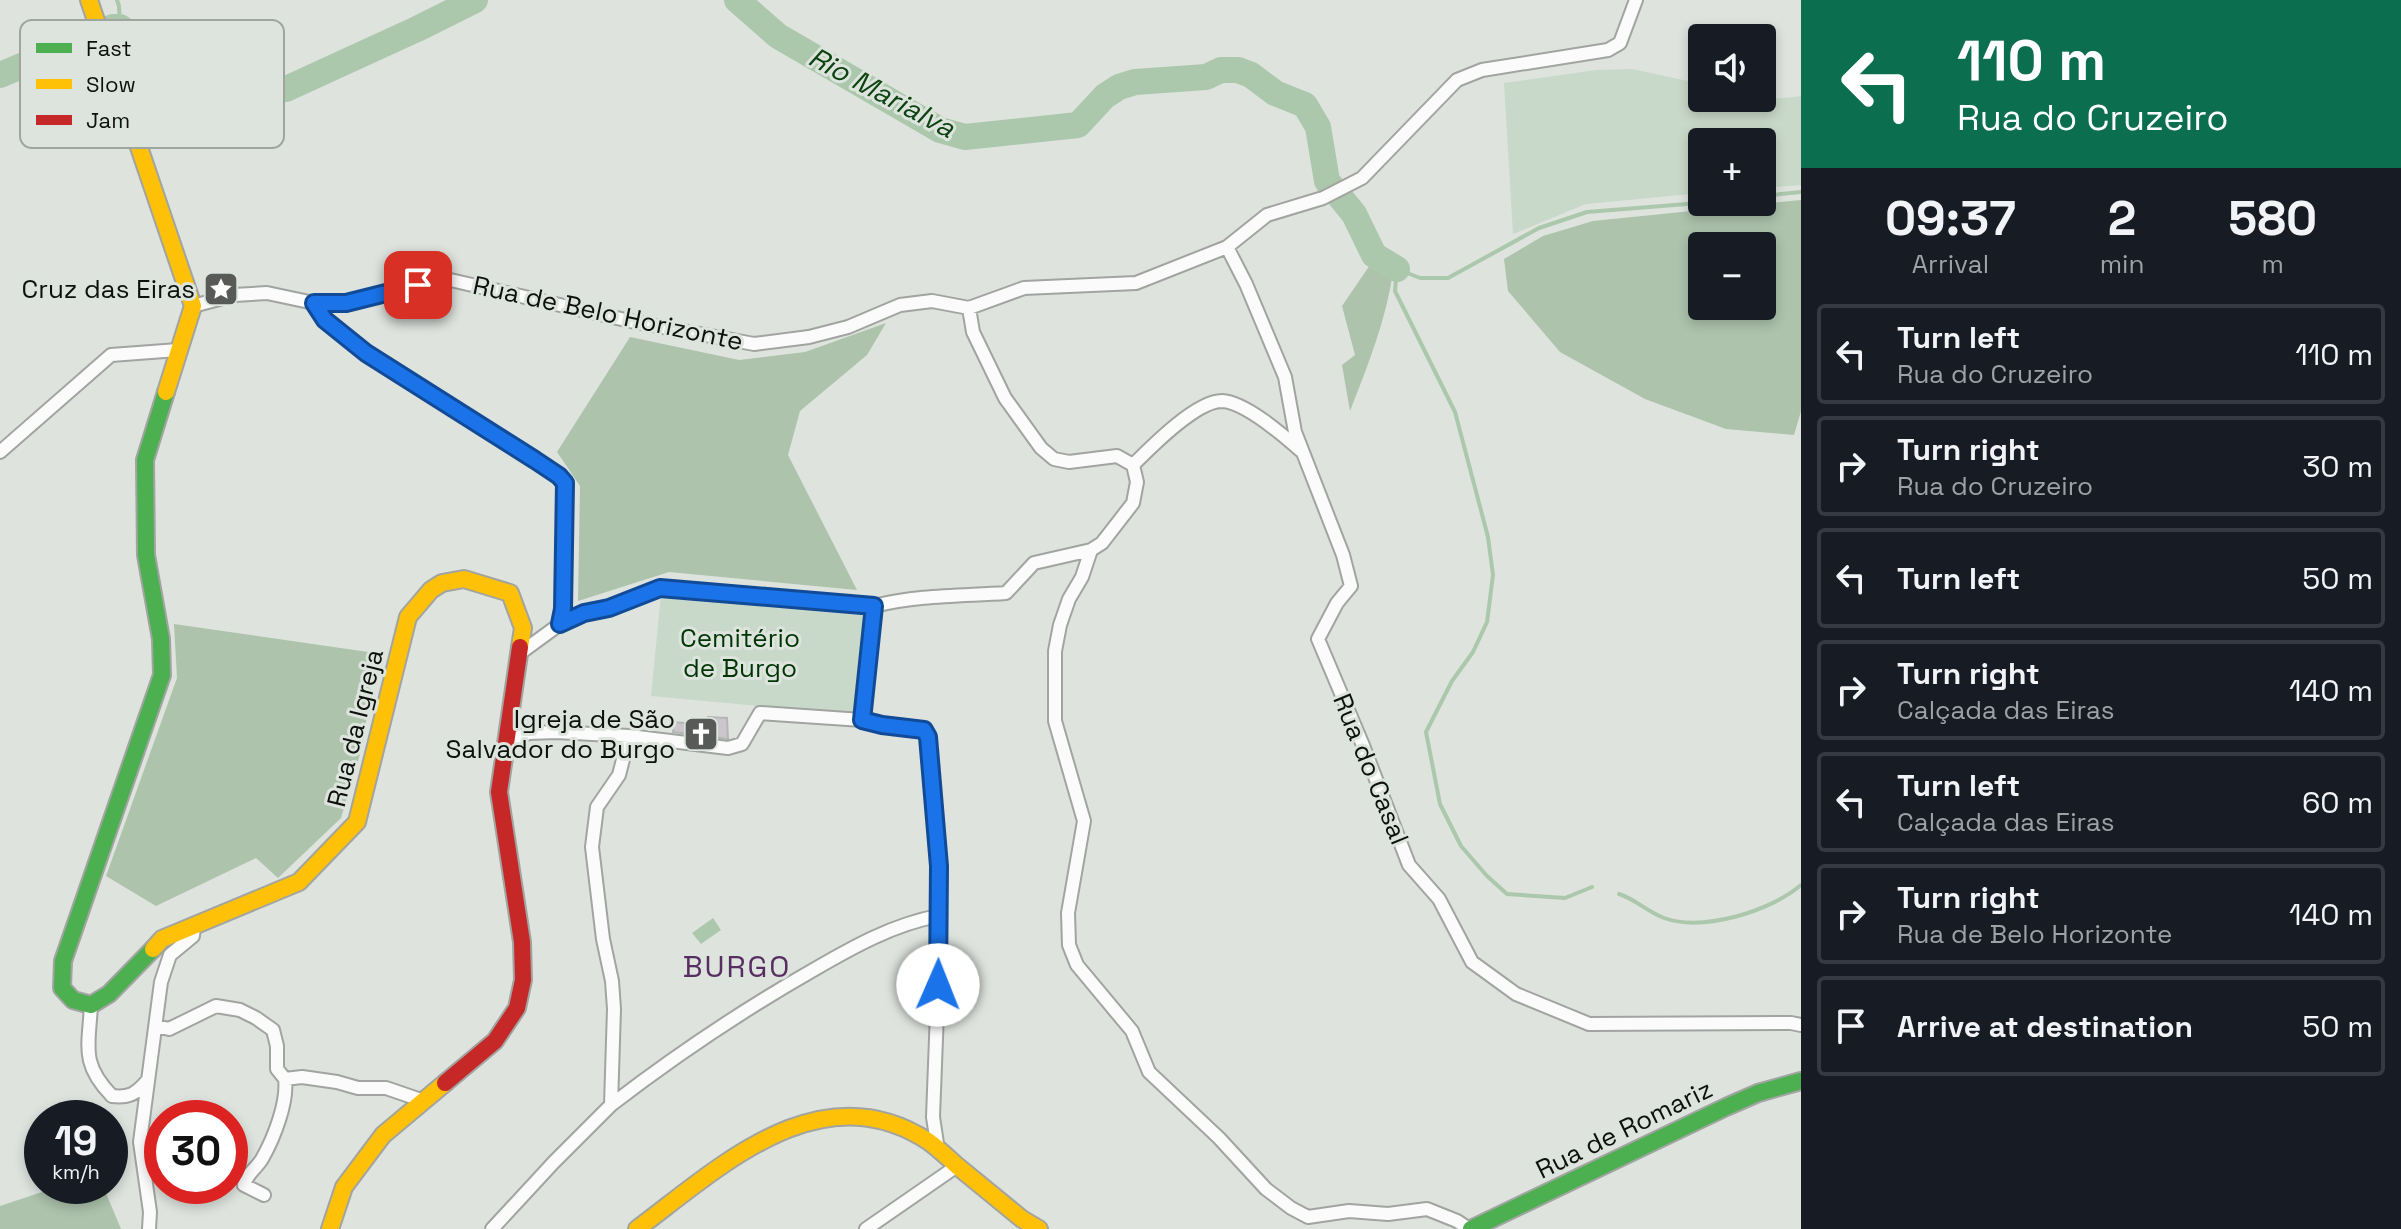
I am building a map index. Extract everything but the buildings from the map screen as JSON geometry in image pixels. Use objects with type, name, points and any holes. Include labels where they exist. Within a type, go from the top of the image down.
[{"type":"street","name":"Rua de Belo Horizonte","points":[[193,306],[234,295],[267,293],[314,303],[346,303],[446,279],[630,321],[754,344],[809,337],[848,327],[900,305],[932,301],[969,308],[1024,288],[1136,283],[1227,247],[1267,215],[1323,198],[1362,178],[1457,80],[1482,70],[1608,50],[1620,43],[1636,0]]},
{"type":"street","points":[[140,148],[193,306],[145,460],[146,555],[161,639],[162,675],[63,961],[62,988],[73,1000],[91,1005],[90,1067],[112,1096],[128,1097],[139,1091],[148,1080]]},
{"type":"street","name":"Rua do Casal","points":[[1227,247],[1285,377],[1295,432],[1343,555],[1351,586],[1337,603],[1318,639],[1409,865],[1439,899],[1472,962],[1516,994],[1589,1024],[1801,1025]]},
{"type":"street","points":[[314,303],[325,320],[366,353],[535,460],[565,483],[563,609],[560,624]]},
{"type":"street","points":[[519,654],[560,624],[660,588],[874,606],[936,596],[1006,593],[1034,563],[1091,550],[1102,543],[1133,503],[1137,482],[1133,465],[1117,456],[1069,462],[1054,459],[1041,448],[1005,398],[973,332],[969,308]]},
{"type":"street","points":[[0,452],[111,355],[178,350]]},
{"type":"street","points":[[1133,465],[1183,419],[1209,404],[1221,401],[1237,404],[1303,452]]},
{"type":"street","points":[[1091,550],[1082,577],[1069,599],[1055,651],[1055,721],[1084,821],[1068,913],[1069,945],[1077,965],[1132,1031],[1149,1072],[1219,1138],[1266,1189],[1291,1208],[1308,1217],[1349,1211],[1388,1214],[1427,1209],[1470,1229]]},
{"type":"street","name":"Rua da Igreja","points":[[91,1005],[109,994],[162,939],[299,882],[357,822],[408,617],[423,595],[450,579],[479,581],[510,593],[523,628],[499,792],[522,942],[523,980],[517,1008],[495,1041],[383,1135],[344,1187],[330,1229]]},
{"type":"street","points":[[862,720],[874,606]]},
{"type":"street","points":[[506,742],[529,733],[556,732],[629,736],[728,748],[742,744],[760,713],[862,720],[924,730],[928,737],[939,866],[933,1117],[938,1150]]},
{"type":"street","points":[[611,1105],[612,981],[603,939],[592,847],[597,807],[619,775],[629,736]]},
{"type":"street","points":[[492,1229],[611,1105],[708,1033],[837,956],[920,919],[938,916]]},
{"type":"street","points":[[149,1229],[150,1212],[140,1142],[161,982],[170,955],[193,936],[194,926]]},
{"type":"street","points":[[156,1026],[169,1029],[216,1006],[240,1010],[273,1030],[277,1069],[285,1079],[287,1091],[261,1161],[246,1176],[244,1185],[264,1195]]},
{"type":"street","points":[[285,1079],[302,1077],[358,1088],[386,1088],[424,1101]]},
{"type":"street","name":"Rua de Romariz","points":[[1470,1229],[1726,1107],[1758,1093],[1801,1081]]},
{"type":"street","points":[[637,1229],[730,1159],[770,1136],[818,1118],[858,1116],[895,1125],[928,1141],[1020,1224],[1039,1229]]},
{"type":"street","points":[[866,1229],[957,1166]]},
{"type":"green space","points":[[1632,69],[1688,81],[1688,112],[1776,112],[1776,98],[1801,96],[1801,185],[1776,187],[1776,128],[1688,128],[1688,194],[1586,204],[1513,234],[1504,83],[1596,70]]},
{"type":"green space","name":"Cemitério de Burgo","points":[[661,594],[865,614],[855,715],[651,696]]},
{"type":"shaded area","points":[[1801,200],[1801,411],[1794,435],[1726,429],[1645,399],[1560,352],[1508,291],[1504,259],[1543,236],[1593,221],[1688,211],[1688,216],[1776,216],[1776,203]]},
{"type":"shaded area","points":[[1372,262],[1393,272],[1381,325],[1350,411],[1342,365],[1355,355],[1342,306]]},
{"type":"shaded area","points":[[886,323],[867,355],[800,411],[788,455],[857,590],[669,572],[578,601],[580,486],[557,452],[630,337],[739,360],[805,352]]},
{"type":"shaded area","points":[[174,624],[375,653],[363,744],[341,818],[278,878],[256,858],[156,906],[106,876],[177,678]]},
{"type":"shaded area","points":[[713,918],[721,930],[701,944],[692,933]]},
{"type":"shaded area","points":[[24,1198],[24,1204],[111,1204],[121,1229],[0,1229],[0,1206]]},
{"type":"waterway","points":[[117,0],[120,20]]},
{"type":"waterway","name":"Rio Marialva","points":[[284,89],[475,0]]},
{"type":"waterway","name":"Rio Marialva","points":[[737,0],[778,36],[940,130],[965,137],[1078,125],[1105,96],[1135,82],[1206,77],[1221,70],[1238,70],[1251,75],[1275,93],[1305,105],[1318,127],[1327,181],[1354,214],[1374,255],[1397,269]]},
{"type":"waterway","name":"Rio Marialva","points":[[0,75],[20,67]]},
{"type":"waterway","name":"Rio Marialva","points":[[1776,195],[1801,192]]},
{"type":"waterway","points":[[1592,887],[1565,898],[1507,894],[1461,846],[1440,804],[1426,732],[1487,622],[1493,575],[1488,537],[1455,412],[1395,291],[1397,269],[1420,278],[1448,278],[1539,228],[1587,212],[1688,204]]},
{"type":"waterway","points":[[1619,894],[1664,918],[1698,922],[1717,921],[1755,911],[1801,885]]},
{"type":"traffic: fast","points":[[153,949],[109,994],[91,1005],[73,1000],[62,988],[63,961],[162,675],[161,639],[146,555],[145,460],[166,392]]},
{"type":"traffic: fast","points":[[1471,1229],[1726,1107],[1758,1093],[1801,1081]]},
{"type":"traffic: slow","points":[[89,0],[96,20]]},
{"type":"traffic: slow","points":[[139,148],[193,306],[166,392]]},
{"type":"traffic: slow","points":[[153,949],[162,939],[299,882],[357,822],[408,617],[431,590],[442,583],[464,579],[510,593],[523,628],[520,647]]},
{"type":"traffic: slow","points":[[330,1229],[344,1187],[383,1135],[445,1083]]},
{"type":"traffic: slow","points":[[637,1229],[737,1155],[773,1136],[810,1122],[849,1116],[888,1122],[928,1141],[1022,1219],[1039,1229]]},
{"type":"traffic: jam","points":[[445,1083],[495,1041],[517,1008],[523,980],[522,942],[499,792],[520,647]]},
{"type":"place","name":"Cruz das Eiras","points":[[221,289]]},
{"type":"place","name":"Igreja de São Salvador do Burgo","points":[[701,734]]},
{"type":"district","name":"BURGO","points":[[737,967]]},
{"type":"route","points":[[418,285],[346,303],[314,303],[325,320],[366,353],[535,460],[565,483],[563,609],[560,624],[660,588],[874,606],[862,720],[924,730],[928,737],[939,866],[938,985]]}]
